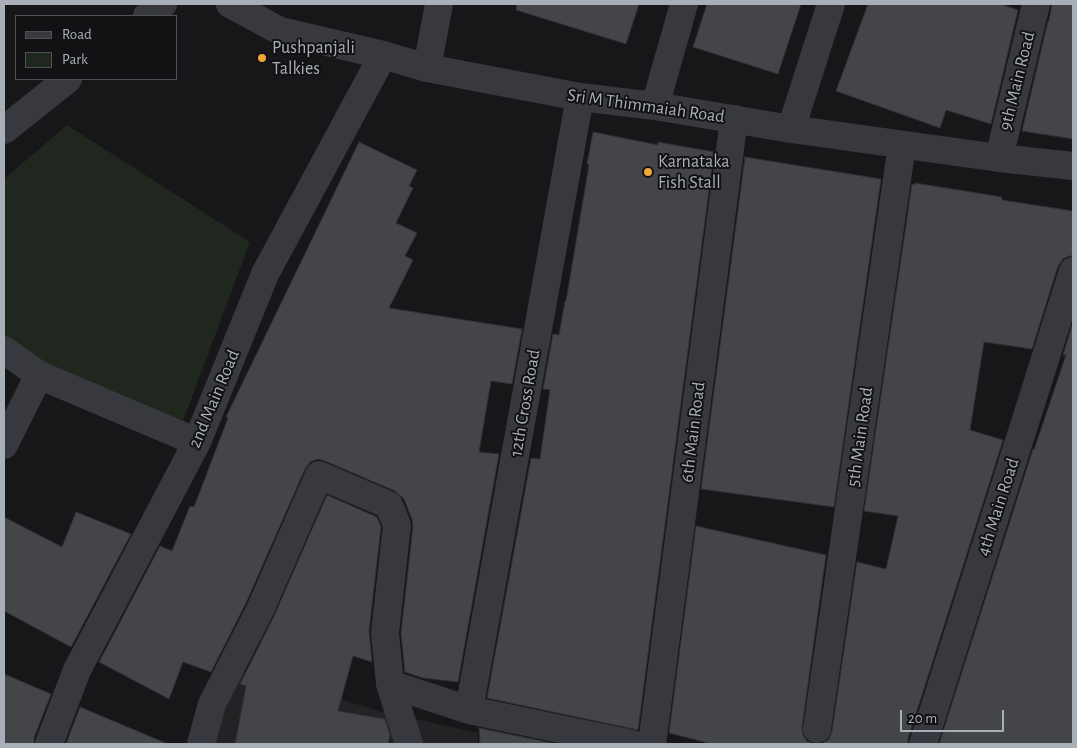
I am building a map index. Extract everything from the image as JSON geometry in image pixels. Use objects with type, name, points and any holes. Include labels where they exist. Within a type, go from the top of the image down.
[{"type":"street","points":[[148,15],[163,4]]},
{"type":"street","name":"Sri M Thimmaiah Road","points":[[230,4],[280,31],[383,55],[427,68],[580,97],[655,106],[902,145],[1073,166]]},
{"type":"street","points":[[427,68],[439,4]]},
{"type":"street","points":[[655,106],[684,4]]},
{"type":"street","points":[[791,128],[831,4]]},
{"type":"street","name":"9th Main Road","points":[[999,158],[1036,4]]},
{"type":"street","name":"2nd Main Road","points":[[49,744],[76,670],[197,442],[265,274],[383,55]]},
{"type":"street","points":[[5,128],[67,80]]},
{"type":"street","name":"12th Cross Road","points":[[470,710],[580,97]]},
{"type":"street","name":"6th Main Road","points":[[652,744],[734,119]]},
{"type":"street","name":"5th Main Road","points":[[818,729],[902,145]]},
{"type":"street","name":"4th Main Road","points":[[923,744],[1073,270]]},
{"type":"street","points":[[4,350],[39,375],[197,442]]},
{"type":"street","points":[[4,445],[39,375]]},
{"type":"street","points":[[201,744],[212,704],[260,610],[320,474],[389,505],[397,524],[385,633],[390,684],[409,744]]},
{"type":"street","points":[[390,684],[470,710],[632,744]]},
{"type":"shaded area","points":[[236,670],[384,712],[478,733],[478,744],[214,744]]},
{"type":"green space","points":[[67,125],[250,242],[180,429],[4,345],[4,179]]},
{"type":"building","points":[[517,4],[639,4],[626,44],[516,10]]},
{"type":"building","points":[[707,4],[801,4],[778,74],[693,47]]},
{"type":"building","points":[[868,4],[1000,4],[1018,10],[991,124],[946,110],[940,128],[836,91]]},
{"type":"building","points":[[1052,4],[1073,4],[1073,139],[1022,131]]},
{"type":"building","points":[[593,132],[658,145],[658,142],[714,152],[638,730],[487,698],[531,458],[540,459],[550,390],[543,389],[553,334],[559,335],[566,301]]},
{"type":"building","points":[[359,142],[417,170],[409,186],[413,188],[396,223],[417,233],[405,256],[413,260],[389,308],[522,329],[512,384],[491,381],[479,452],[499,454],[458,682],[423,678],[405,672],[401,633],[413,526],[404,499],[395,491],[318,459],[310,462],[305,469],[246,603],[211,672],[183,662],[169,699],[99,662],[160,546],[172,551],[190,506],[194,507],[228,418],[226,417]]},
{"type":"building","points":[[745,157],[881,179],[834,507],[701,489]]},
{"type":"building","points":[[915,183],[1002,197],[1002,200],[1073,211],[1073,256],[1063,259],[1058,266],[1032,349],[984,342],[970,430],[1003,440],[908,744],[817,744],[829,739],[832,731],[857,562],[886,569],[898,516],[864,511],[912,184],[915,185]]},
{"type":"building","points":[[1073,322],[1073,744],[939,744],[1033,449],[1066,355],[1063,355]]},
{"type":"building","points":[[327,495],[377,517],[381,527],[369,631],[372,662],[353,656],[338,711],[385,719],[390,735],[388,744],[235,744],[246,686],[240,684],[274,616]]},
{"type":"building","points":[[76,512],[131,534],[71,647],[4,611],[4,517],[62,547]]},
{"type":"building","points":[[696,526],[826,555],[802,727],[803,735],[807,741],[814,744],[712,744],[669,733]]},
{"type":"building","points":[[4,674],[51,694],[34,738],[34,744],[4,744]]},
{"type":"building","points":[[80,707],[168,744],[66,744]]},
{"type":"building","points":[[479,728],[557,744],[480,744]]},
{"type":"place","name":"Pushpanjali Talkies","points":[[262,58]]},
{"type":"place","name":"Karnataka Fish Stall","points":[[648,172]]}]
